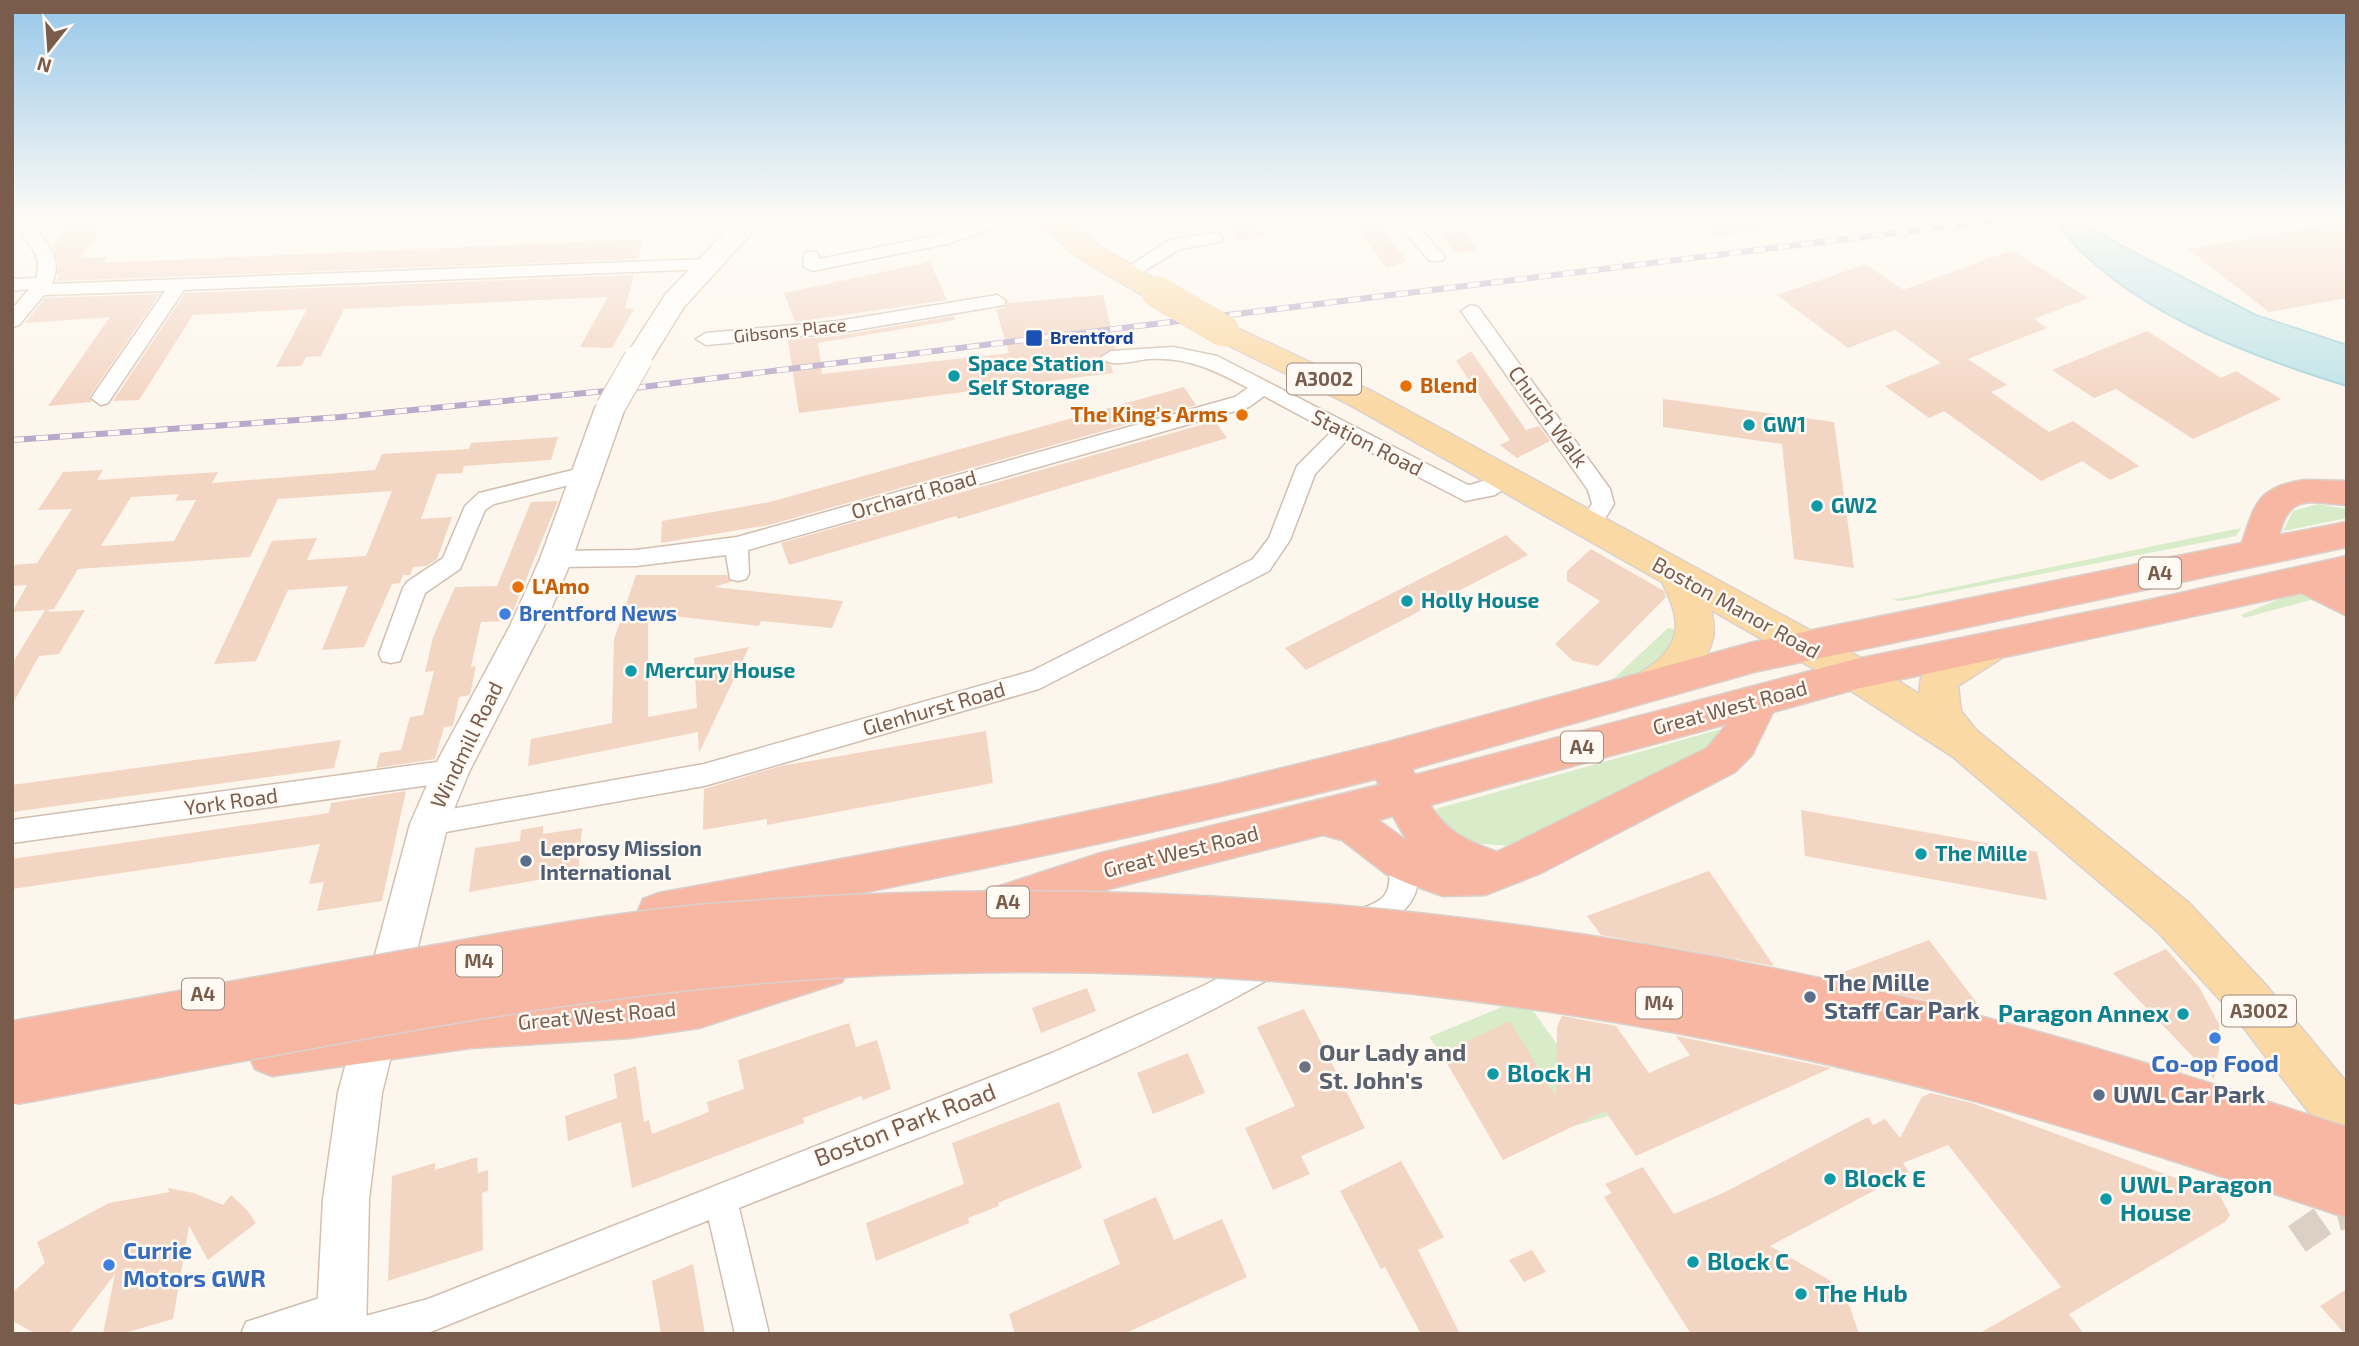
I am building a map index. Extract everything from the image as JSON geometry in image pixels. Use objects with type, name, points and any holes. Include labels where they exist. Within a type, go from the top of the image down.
[{"type":"highway","points":[[2255,553],[2265,532],[2269,511],[2276,502],[2298,493],[2337,493]]},
{"type":"highway","name":"Great West Road","points":[[12,1096],[239,1057],[471,1026],[630,1016],[699,1006],[878,951],[994,907],[1101,872],[1323,817],[1396,777],[1648,687],[1805,646],[2347,534]]},
{"type":"highway","name":"Great West Road","points":[[12,1030],[394,958],[726,902],[1020,844],[1396,777],[1759,699],[1856,674],[1987,649],[2347,569]]},
{"type":"highway","points":[[2304,578],[2347,602]]},
{"type":"highway","points":[[1323,817],[1355,826],[1401,861],[1443,877],[1465,877],[1503,871],[1721,760],[1738,743],[1759,699]]},
{"type":"highway","points":[[1396,777],[1421,829],[1444,853],[1463,863],[1484,867],[1527,860]]},
{"type":"highway","name":"M4","points":[[12,1046],[529,953],[702,929],[847,918],[964,915],[1169,917],[1363,930],[1570,954],[1775,993],[1966,1037],[2068,1065],[2343,1132]]},
{"type":"highway","name":"M4","points":[[12,1080],[520,988],[699,964],[840,953],[948,949],[1115,949],[1257,955],[1489,976],[1734,1019],[1965,1074],[2219,1149],[2347,1192]]},
{"type":"main road","name":"Windmill Road","points":[[347,1325],[346,1199],[360,1093],[429,824],[451,771],[527,626],[556,559],[610,408],[669,309],[694,280]]},
{"type":"main road","name":"Boston Manor Road","points":[[1136,280],[1224,331],[1361,398],[1504,481],[1856,674],[1967,745],[2173,917],[2249,999],[2343,1132]]},
{"type":"main road","points":[[1648,687],[1683,661],[1696,635],[1695,612],[1676,575]]},
{"type":"main road","name":"A3002","points":[[1967,745],[1943,719],[1938,705],[1940,678],[1987,649]]},
{"type":"street","points":[[12,321],[44,280]]},
{"type":"street","points":[[12,285],[178,285],[309,280]]},
{"type":"street","points":[[101,398],[178,285]]},
{"type":"street","name":"Gibsons Place","points":[[706,339],[838,327],[997,301]]},
{"type":"street","name":"Church Walk","points":[[1471,311],[1599,489],[1603,504],[1588,527]]},
{"type":"street","name":"Station Road","points":[[1111,357],[1171,351],[1191,354],[1210,360],[1465,493],[1486,490],[1504,481]]},
{"type":"street","name":"Orchard Road","points":[[556,559],[636,558],[737,545],[1242,402],[1262,388]]},
{"type":"street","name":"Glenhurst Road","points":[[429,824],[704,775],[1039,679],[1261,565],[1279,541],[1305,471],[1344,431]]},
{"type":"street","points":[[391,654],[415,588],[452,563],[476,506],[487,498],[585,474]]},
{"type":"street","points":[[737,545],[738,573]]},
{"type":"street","name":"York Road","points":[[12,832],[451,771]]},
{"type":"street","name":"Boston Park Road","points":[[258,1334],[428,1316],[1061,1064],[1213,996],[1329,934],[1390,911],[1399,898],[1404,879],[1401,861]]},
{"type":"street","points":[[720,1198],[752,1334]]},
{"type":"green space","points":[[2318,504],[2347,509],[2347,518],[2283,531],[2293,511]]},
{"type":"green space","points":[[2241,528],[2236,536],[1902,601],[1892,600]]},
{"type":"green space","points":[[2301,595],[2318,598],[2244,618],[2241,615],[2284,597]]},
{"type":"green space","points":[[1668,628],[1684,631],[1667,665],[1609,683]]},
{"type":"green space","points":[[1721,729],[1715,746],[1510,846],[1472,843],[1443,823],[1436,809]]},
{"type":"green space","points":[[1524,998],[1608,1116],[1574,1126],[1510,1022],[1441,1053],[1429,1037]]},
{"type":"water","points":[[2114,280],[2188,280],[2256,315],[2347,345],[2347,386],[2226,342],[2146,301]]},
{"type":"building","points":[[514,280],[633,280],[625,308],[634,309],[612,348],[580,347],[608,297],[344,309],[321,356],[306,357],[301,366],[276,367],[307,309],[193,315],[139,400],[113,401],[185,293]]},
{"type":"building","points":[[846,280],[938,280],[947,300],[795,322],[784,293]]},
{"type":"building","points":[[1821,280],[1889,280],[1903,290],[1931,280],[2059,280],[2088,298],[2034,319],[2047,328],[1968,359],[2007,385],[1991,392],[2049,432],[2073,421],[2139,466],[2110,480],[2082,461],[2041,481],[1944,411],[1929,418],[1885,386],[1941,363],[1895,330],[1848,348],[1777,295]]},
{"type":"building","points":[[2228,280],[2347,280],[2347,298],[2269,312]]},
{"type":"building","points":[[160,294],[89,397],[92,402],[48,406],[110,317],[25,323],[45,298]]},
{"type":"building","name":"Space Station Self Storage","points":[[1103,295],[1116,348],[1098,357],[1111,365],[1113,373],[799,413],[788,340],[838,336],[954,316],[956,320],[818,343],[822,374],[1009,353],[996,309],[1004,308],[1008,303]]},
{"type":"building","points":[[2147,331],[2221,378],[2236,371],[2281,399],[2193,439],[2116,389],[2094,398],[2052,370]]},
{"type":"building","points":[[1471,351],[1526,430],[1539,426],[1550,441],[1517,458],[1500,445],[1510,440],[1456,361]]},
{"type":"building","points":[[1184,387],[1196,405],[769,525],[661,543],[662,521],[770,502]]},
{"type":"building","points":[[1663,399],[1834,422],[1854,568],[1794,559],[1782,444],[1663,427]]},
{"type":"building","points":[[1215,421],[1227,438],[958,519],[956,516],[789,565],[781,543]]},
{"type":"building","points":[[558,437],[551,460],[464,466],[462,473],[437,474],[421,519],[452,517],[437,559],[426,566],[413,567],[410,575],[403,575],[400,583],[392,584],[364,647],[322,650],[348,586],[288,590],[256,661],[214,664],[272,541],[317,538],[307,560],[366,556],[392,491],[278,499],[250,557],[78,569],[54,609],[46,610],[85,610],[59,654],[39,656],[12,705],[12,664],[45,610],[12,612],[27,585],[12,586],[12,565],[37,563],[72,509],[38,510],[63,472],[103,470],[97,480],[218,472],[212,483],[375,470],[382,454],[469,449],[471,443]],"holes":[[[179,494],[175,501],[196,500],[174,541],[101,546],[131,497]]]},
{"type":"building","points":[[558,501],[509,621],[481,622],[471,667],[476,666],[470,695],[459,697],[453,726],[444,727],[435,759],[376,768],[380,753],[401,750],[410,717],[423,715],[434,671],[425,672],[433,637],[455,587],[497,586],[531,502]]},
{"type":"building","name":"Holly House","points":[[1506,535],[1528,555],[1306,670],[1285,648]]},
{"type":"building","points":[[1591,549],[1664,591],[1666,597],[1598,666],[1573,661],[1555,644],[1600,601],[1567,581],[1567,571]]},
{"type":"building","points":[[636,575],[727,575],[731,582],[714,587],[843,601],[832,628],[761,621],[759,626],[648,613],[648,717],[697,708],[694,658],[749,647],[699,753],[698,732],[528,766],[531,739],[612,723],[614,639]]},
{"type":"building","points":[[986,731],[993,783],[767,825],[767,819],[703,830],[704,789],[781,766]]},
{"type":"building","points":[[341,740],[334,768],[12,812],[12,785]]},
{"type":"building","points":[[406,791],[382,901],[317,911],[324,882],[309,884],[320,844],[12,889],[12,859],[329,813],[331,803]]},
{"type":"building","name":"The Mille","points":[[1801,810],[2037,852],[2047,900],[1805,856]]},
{"type":"building","name":"Leprosy Mission International","points":[[543,826],[543,834],[582,828],[578,873],[469,892],[475,848],[520,841],[521,830]]},
{"type":"building","points":[[1709,871],[1774,966],[1601,935],[1587,916]]},
{"type":"building","points":[[1929,940],[1977,1003],[1963,1009],[1828,978]]},
{"type":"building","name":"Paragon Annex","points":[[2166,949],[2199,987],[2219,1024],[2220,1043],[2214,1079],[2113,973]]},
{"type":"building","points":[[1087,988],[1096,1011],[1041,1033],[1032,1008]]},
{"type":"building","name":"Our Lady and St. John's","points":[[1304,1009],[1365,1128],[1301,1156],[1310,1174],[1273,1190],[1245,1128],[1295,1106],[1257,1027]]},
{"type":"building","points":[[1562,1016],[1616,1026],[1649,1073],[1690,1055],[1676,1036],[1831,1068],[1636,1156],[1605,1111],[1503,1160],[1441,1053],[1510,1021],[1556,1097],[1557,1027]]},
{"type":"building","points":[[849,1023],[856,1047],[877,1040],[891,1089],[863,1100],[861,1096],[803,1118],[804,1123],[632,1188],[621,1122],[568,1141],[565,1116],[617,1098],[614,1074],[636,1066],[644,1122],[649,1120],[652,1134],[709,1112],[707,1102],[744,1089],[738,1060]]},
{"type":"building","points":[[1188,1053],[1205,1093],[1153,1114],[1137,1073]]},
{"type":"building","points":[[1931,1093],[1972,1103],[2219,1194],[2230,1215],[2225,1222],[2069,1314],[2084,1334],[1978,1334],[2061,1287],[1948,1145],[1903,1163],[1909,1172],[1770,1246],[1831,1281],[1850,1307],[1859,1334],[1691,1334],[1604,1197],[1612,1193],[1605,1184],[1643,1167],[1674,1214],[1725,1192],[1868,1117],[1873,1125],[1885,1119],[1900,1138],[1922,1097]]},
{"type":"building","points":[[1059,1102],[1082,1168],[998,1203],[999,1206],[968,1218],[969,1223],[876,1261],[866,1223],[964,1184],[952,1143]]},
{"type":"building","points":[[477,1157],[478,1173],[488,1170],[488,1191],[482,1193],[483,1250],[388,1281],[392,1176],[435,1163],[435,1170]]},
{"type":"building","points":[[1401,1161],[1444,1237],[1418,1250],[1460,1334],[1421,1334],[1385,1267],[1381,1269],[1340,1191]]},
{"type":"building","name":"Currie Motors GWR","points":[[167,1188],[194,1193],[223,1205],[231,1195],[256,1223],[208,1260],[189,1226],[173,1319],[121,1334],[103,1334],[115,1274],[69,1334],[35,1333],[12,1321],[12,1293],[45,1263],[37,1242],[109,1203],[170,1192]]},
{"type":"building","points":[[1156,1197],[1174,1240],[1222,1219],[1247,1277],[1124,1334],[1015,1334],[1009,1314],[1120,1264],[1103,1220]]},
{"type":"building","points":[[1532,1250],[1546,1272],[1524,1282],[1509,1260]]},
{"type":"building","points":[[693,1264],[705,1334],[661,1334],[652,1281]]},
{"type":"building","points":[[2347,1289],[2347,1334],[2345,1334],[2320,1306]]},
{"type":"tunnel","points":[[2297,1239],[2327,1218],[2347,1213]]},
{"type":"railway","points":[[12,440],[341,417],[626,389],[1515,280]]},
{"type":"place","name":"Brentford","points":[[1034,338]]},
{"type":"place","name":"Space Station Self Storage","points":[[954,376]]},
{"type":"place","name":"Blend","points":[[1406,386]]},
{"type":"place","name":"The King's Arms","points":[[1242,415]]},
{"type":"place","name":"GW1","points":[[1749,425]]},
{"type":"place","name":"GW2","points":[[1817,506]]},
{"type":"place","name":"L'Amo","points":[[518,587]]},
{"type":"place","name":"Holly House","points":[[1407,601]]},
{"type":"place","name":"Brentford News","points":[[505,614]]},
{"type":"place","name":"Mercury House","points":[[631,671]]},
{"type":"place","name":"The Mille","points":[[1921,854]]},
{"type":"place","name":"Leprosy Mission International","points":[[526,861]]},
{"type":"place","name":"The Mille Staff Car Park","points":[[1810,997]]},
{"type":"place","name":"Paragon Annex","points":[[2183,1014]]},
{"type":"place","name":"Co-op Food","points":[[2215,1038]]},
{"type":"place","name":"Our Lady and St. John's","points":[[1305,1067]]},
{"type":"place","name":"Block H","points":[[1493,1074]]},
{"type":"place","name":"UWL Car Park","points":[[2099,1095]]},
{"type":"place","name":"Block E","points":[[1830,1179]]},
{"type":"place","name":"UWL Paragon House","points":[[2106,1199]]},
{"type":"place","name":"Block C","points":[[1693,1262]]},
{"type":"place","name":"Currie Motors GWR","points":[[109,1265]]},
{"type":"place","name":"The Hub","points":[[1801,1294]]}]
